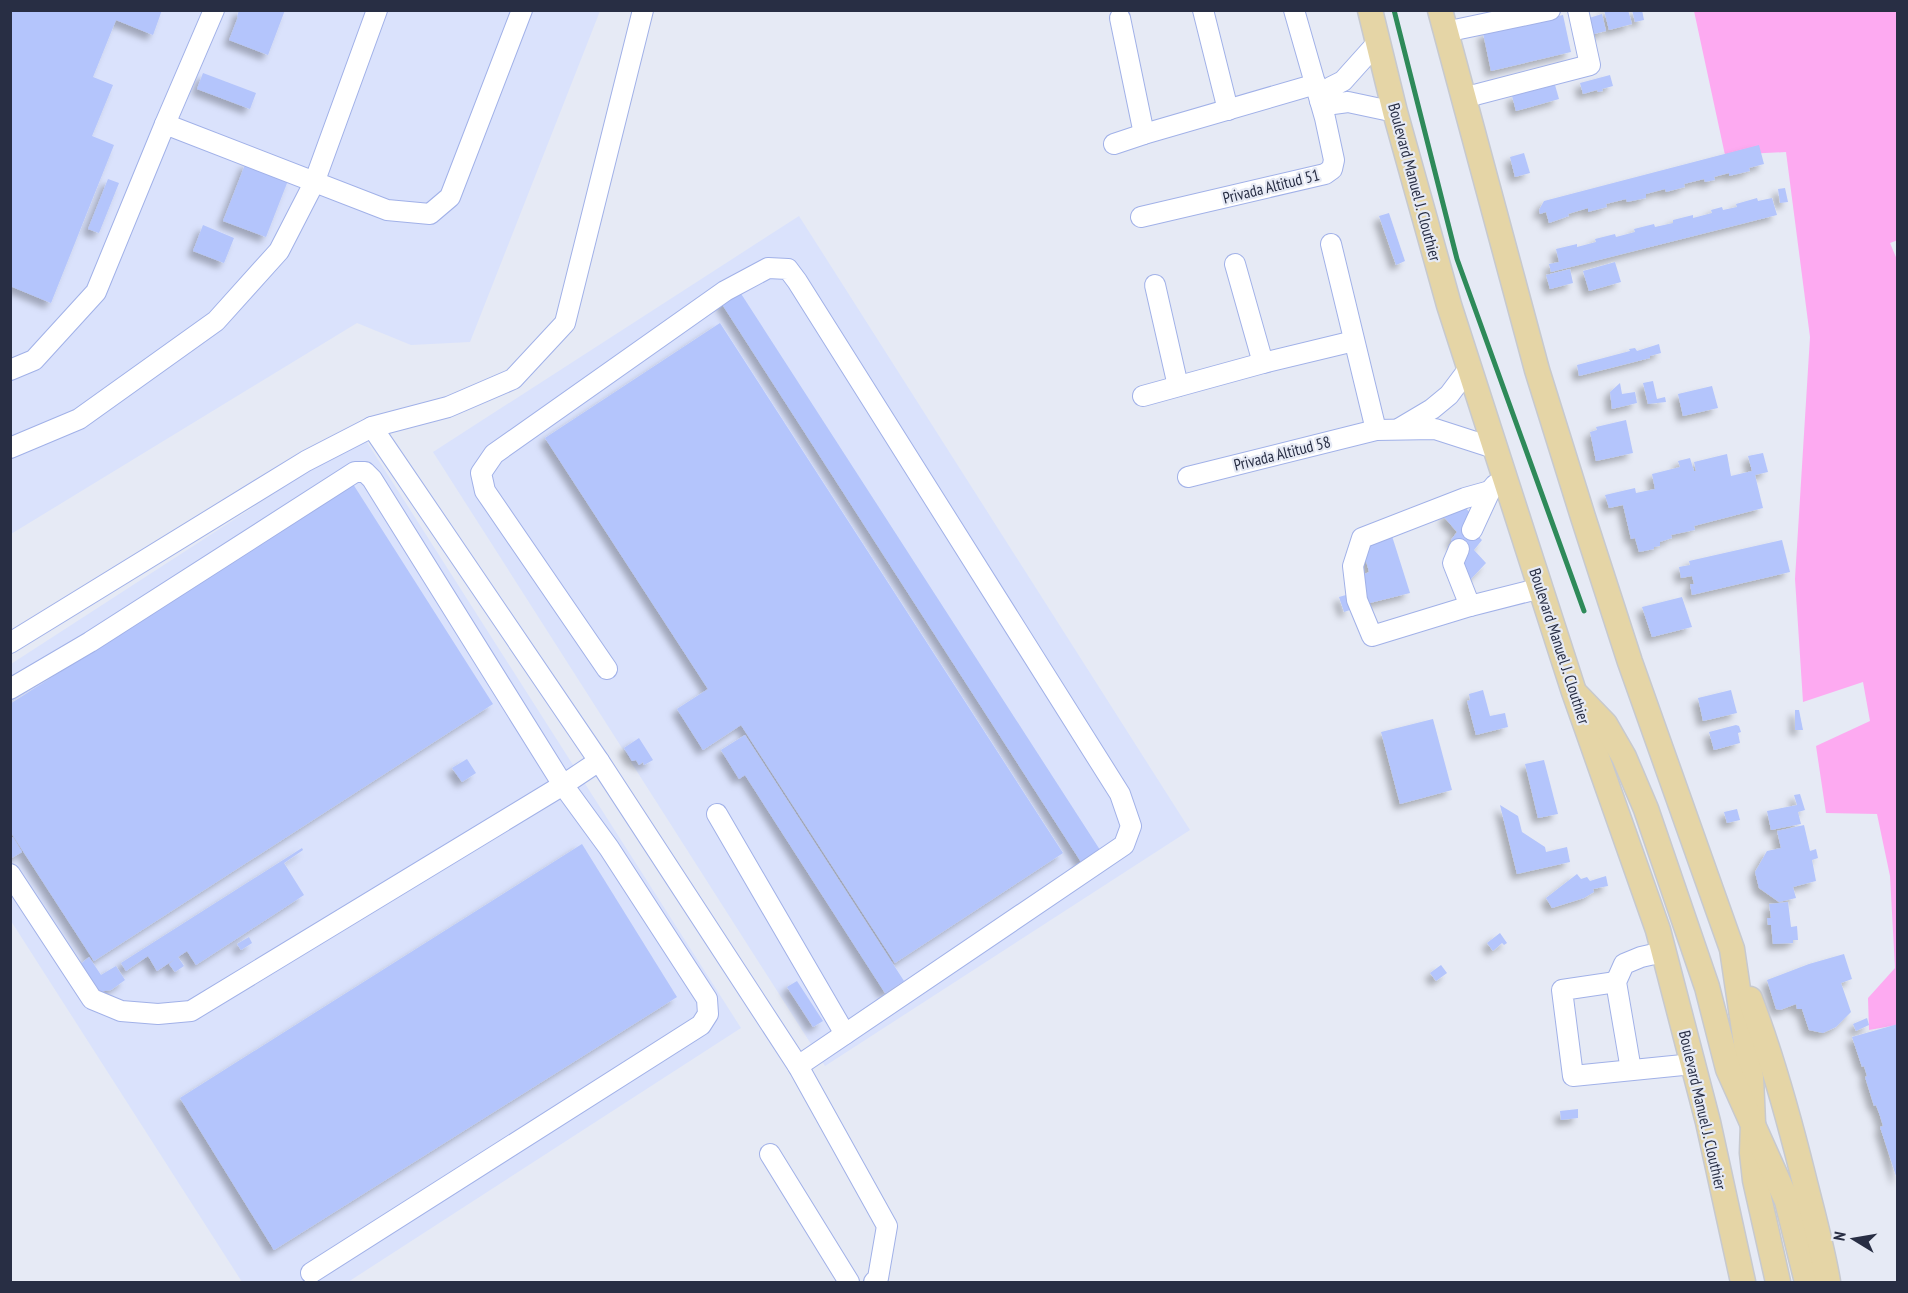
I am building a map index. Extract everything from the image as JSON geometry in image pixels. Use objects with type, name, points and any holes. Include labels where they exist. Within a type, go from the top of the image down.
[{"type":"main road","name":"Boulevard Manuel J. Clouthier","points":[[1370,10],[1395,112],[1449,305],[1497,449],[1497,483],[1541,588],[1574,692],[1658,930],[1693,1064],[1743,1282]]},
{"type":"main road","points":[[1443,21],[1537,370],[1630,662],[1775,1070],[1823,1252],[1828,1282]]},
{"type":"main road","points":[[1574,692],[1605,723],[1624,757],[1650,820],[1707,987],[1728,1070],[1787,1201],[1807,1282]]},
{"type":"main road","points":[[1732,949],[1747,1044],[1755,1180],[1778,1282]]},
{"type":"street","points":[[10,370],[34,360],[96,292],[214,10]]},
{"type":"street","points":[[10,448],[79,419],[216,321],[279,251],[314,183],[377,10]]},
{"type":"street","points":[[165,124],[387,210],[430,214],[450,197],[522,10]]},
{"type":"street","points":[[10,643],[306,461],[372,428],[448,407],[513,380],[565,323],[643,10]]},
{"type":"street","points":[[1203,10],[1228,110]]},
{"type":"street","name":"Privada Altitud 51","points":[[1141,217],[1325,174],[1332,169],[1334,160],[1318,92],[1294,10]]},
{"type":"street","points":[[1443,21],[1550,10]]},
{"type":"street","points":[[1462,98],[1590,65],[1578,10]]},
{"type":"street","points":[[1120,18],[1144,134]]},
{"type":"street","points":[[1114,144],[1228,110],[1318,92],[1331,87],[1343,81],[1378,42]]},
{"type":"street","points":[[1318,92],[1333,104],[1348,102],[1395,112]]},
{"type":"street","points":[[1331,244],[1376,429]]},
{"type":"street","points":[[1235,264],[1263,363]]},
{"type":"street","points":[[607,669],[485,490],[481,473],[494,454],[725,291],[768,268],[788,269],[1120,794],[1131,825],[1124,845],[798,1066]]},
{"type":"street","points":[[1155,285],[1178,386]]},
{"type":"street","points":[[1143,396],[1354,341]]},
{"type":"street","points":[[1398,429],[1432,409],[1449,395],[1470,367]]},
{"type":"street","points":[[372,428],[599,761],[798,1066],[887,1226],[878,1278],[874,1282]]},
{"type":"street","name":"Privada Altitud 58","points":[[1188,477],[1376,429],[1436,429],[1497,449]]},
{"type":"street","points":[[10,689],[90,642],[355,472],[365,472],[372,479],[563,785],[609,848],[707,999],[708,1014],[701,1025],[311,1273]]},
{"type":"street","points":[[1472,530],[1497,483]]},
{"type":"street","points":[[1497,483],[1465,498],[1362,538],[1353,566],[1357,600],[1372,636],[1470,606],[1541,588]]},
{"type":"street","points":[[1459,549],[1453,563],[1470,606]]},
{"type":"street","points":[[10,874],[92,999],[121,1011],[158,1014],[191,1011],[599,761]]},
{"type":"street","points":[[717,814],[845,1034]]},
{"type":"street","points":[[1631,1070],[1616,982],[1624,964],[1663,952]]},
{"type":"street","points":[[1616,982],[1562,990],[1573,1076],[1693,1064]]},
{"type":"street","points":[[770,1154],[849,1282]]},
{"type":"shaded area","points":[[1896,10],[1898,240],[1890,243],[1898,262],[1897,1025],[1869,1030],[1868,998],[1895,968],[1890,876],[1877,814],[1826,813],[1816,746],[1870,721],[1863,682],[1803,702],[1795,579],[1810,337],[1786,152],[1725,155],[1694,11]]},
{"type":"shaded area","points":[[11,11],[600,11],[470,342],[411,345],[357,323],[11,534]]},
{"type":"shaded area","points":[[799,216],[1190,830],[825,1066],[433,452]]},
{"type":"shaded area","points":[[363,436],[741,1028],[348,1282],[242,1282],[11,921],[11,664]]},
{"type":"building","points":[[10,10],[162,10],[153,35],[116,20],[93,77],[113,85],[92,136],[114,145],[51,303],[10,286]]},
{"type":"building","points":[[239,10],[285,10],[268,55],[229,40]]},
{"type":"building","points":[[1604,10],[1628,10],[1632,24],[1609,30]]},
{"type":"building","points":[[1632,10],[1642,10],[1644,20],[1635,22]]},
{"type":"building","points":[[1602,14],[1606,31],[1594,34],[1589,18]]},
{"type":"building","points":[[1563,15],[1571,52],[1491,71],[1483,33]]},
{"type":"building","points":[[203,73],[256,93],[250,109],[197,89]]},
{"type":"building","points":[[1610,75],[1613,86],[1602,89],[1603,91],[1598,92],[1597,90],[1583,94],[1580,83]]},
{"type":"building","points":[[1555,85],[1559,99],[1516,111],[1512,96]]},
{"type":"building","points":[[1759,145],[1764,164],[1749,168],[1750,171],[1729,176],[1729,173],[1705,182],[1704,179],[1684,184],[1685,187],[1646,194],[1646,198],[1627,202],[1626,199],[1606,204],[1607,207],[1588,212],[1588,208],[1549,223],[1546,212],[1540,214],[1539,210],[1544,201]]},
{"type":"building","points":[[1524,153],[1530,173],[1515,177],[1510,157]]},
{"type":"building","points":[[246,162],[289,178],[266,237],[223,221]]},
{"type":"building","points":[[108,179],[119,183],[99,233],[88,229]]},
{"type":"building","points":[[1785,188],[1788,202],[1780,203],[1778,189]]},
{"type":"building","points":[[1757,198],[1758,201],[1772,198],[1777,215],[1551,272],[1549,264],[1559,262],[1556,249],[1577,244],[1577,247],[1596,242],[1595,239],[1615,234],[1616,237],[1635,232],[1634,229],[1654,224],[1655,227],[1673,223],[1673,220],[1693,215],[1693,218],[1712,213],[1711,210],[1722,207],[1723,210],[1737,207],[1736,204]]},
{"type":"building","points":[[1389,213],[1405,261],[1396,265],[1379,216]]},
{"type":"building","points":[[203,225],[234,238],[224,263],[193,251]]},
{"type":"building","points":[[1615,262],[1621,282],[1589,291],[1583,271]]},
{"type":"building","points":[[1570,269],[1573,283],[1550,289],[1546,275]]},
{"type":"building","points":[[738,289],[1102,853],[1083,865],[720,301]]},
{"type":"building","points":[[720,323],[1063,853],[895,963],[741,725],[703,750],[677,709],[708,689],[545,438]]},
{"type":"building","points":[[1659,344],[1661,353],[1650,356],[1650,358],[1579,376],[1577,365],[1630,351],[1629,349],[1635,348],[1637,351]]},
{"type":"building","points":[[1653,381],[1657,399],[1665,397],[1666,402],[1648,404],[1643,383]]},
{"type":"building","points":[[1620,383],[1622,394],[1635,392],[1637,403],[1612,409],[1610,392]]},
{"type":"building","points":[[1712,386],[1718,408],[1683,416],[1678,394]]},
{"type":"building","points":[[1626,420],[1633,453],[1596,461],[1590,432],[1597,430],[1596,427]]},
{"type":"building","points":[[1763,453],[1768,472],[1755,475],[1763,508],[1694,526],[1695,530],[1671,535],[1672,538],[1660,542],[1660,546],[1654,549],[1639,552],[1635,538],[1631,539],[1623,505],[1609,508],[1605,495],[1635,488],[1636,493],[1655,489],[1652,474],[1680,467],[1678,461],[1690,458],[1694,471],[1696,471],[1694,462],[1727,454],[1731,476],[1752,471],[1748,456]]},
{"type":"building","points":[[353,484],[493,704],[94,961],[10,831],[10,704]]},
{"type":"building","points":[[1460,502],[1475,518],[1468,526],[1482,540],[1474,550],[1486,563],[1471,579],[1457,563],[1464,555],[1451,540],[1457,532],[1444,517]]},
{"type":"building","points":[[1392,536],[1410,593],[1366,604],[1358,577],[1369,572],[1362,546]]},
{"type":"building","points":[[1782,540],[1790,572],[1692,595],[1690,584],[1694,584],[1692,576],[1681,578],[1679,567],[1690,565],[1689,561]]},
{"type":"building","points":[[1346,595],[1350,610],[1344,612],[1339,597]]},
{"type":"building","points":[[1682,597],[1692,627],[1652,637],[1642,607]]},
{"type":"building","points":[[1483,690],[1490,716],[1505,713],[1508,727],[1476,735],[1467,701],[1470,700],[1469,694]]},
{"type":"building","points":[[1731,690],[1737,713],[1703,721],[1698,698]]},
{"type":"building","points":[[1795,710],[1799,710],[1803,730],[1795,730]]},
{"type":"building","points":[[1433,719],[1452,790],[1400,804],[1381,732]]},
{"type":"building","points":[[1739,726],[1741,732],[1738,733],[1740,743],[1714,750],[1709,732]]},
{"type":"building","points":[[745,735],[904,981],[885,993],[745,775],[739,779],[721,750]]},
{"type":"building","points":[[639,738],[653,760],[644,765],[643,762],[639,765],[636,760],[632,761],[624,748]]},
{"type":"building","points":[[467,759],[476,773],[462,782],[452,768]]},
{"type":"building","points":[[1544,760],[1558,814],[1538,818],[1525,764]]},
{"type":"building","points":[[1800,794],[1805,810],[1798,812],[1801,824],[1771,830],[1767,811],[1797,805],[1794,795]]},
{"type":"building","points":[[1500,805],[1518,816],[1522,832],[1545,847],[1546,852],[1567,847],[1570,862],[1517,874]]},
{"type":"building","points":[[1737,809],[1740,820],[1727,823],[1724,812]]},
{"type":"building","points":[[1804,825],[1810,851],[1816,849],[1818,858],[1812,860],[1816,881],[1793,887],[1796,898],[1779,902],[1759,888],[1755,872],[1767,851],[1781,848],[1777,831]]},
{"type":"building","points":[[13,837],[22,852],[10,859],[10,839]]},
{"type":"building","points":[[582,844],[677,997],[274,1250],[180,1098]]},
{"type":"building","points":[[302,848],[303,850],[284,863],[304,895],[196,965],[187,951],[178,957],[184,966],[175,972],[169,964],[175,959],[157,971],[148,956],[126,971],[121,963]]},
{"type":"building","points":[[1577,874],[1581,879],[1587,877],[1590,881],[1606,876],[1608,886],[1593,889],[1594,892],[1584,898],[1552,908],[1546,898]]},
{"type":"building","points":[[1788,902],[1791,927],[1797,926],[1798,940],[1793,940],[1793,943],[1773,944],[1771,925],[1768,925],[1767,918],[1771,918],[1769,904]]},
{"type":"building","points":[[1500,933],[1507,943],[1504,945],[1502,943],[1493,951],[1487,943]]},
{"type":"building","points":[[249,937],[252,943],[241,950],[237,944]]},
{"type":"building","points":[[1844,954],[1852,979],[1841,983],[1851,1012],[1836,1027],[1823,1033],[1809,1030],[1802,1009],[1797,1009],[1796,1004],[1780,1010],[1776,1009],[1767,980]]},
{"type":"building","points":[[89,957],[101,975],[116,966],[125,980],[111,990],[98,992],[76,968]]},
{"type":"building","points":[[1441,965],[1447,973],[1436,981],[1430,973]]},
{"type":"building","points":[[797,981],[823,1021],[813,1027],[787,987]]},
{"type":"building","points":[[1867,1018],[1869,1025],[1856,1031],[1853,1024]]},
{"type":"building","points":[[1898,1024],[1897,1179],[1880,1127],[1883,1126],[1880,1116],[1876,1105],[1874,1106],[1864,1066],[1862,1067],[1852,1037]]},
{"type":"building","points":[[1578,1109],[1578,1118],[1561,1120],[1560,1111]]},
{"type":"waterway","points":[[1394,10],[1457,259],[1584,611]]}]
